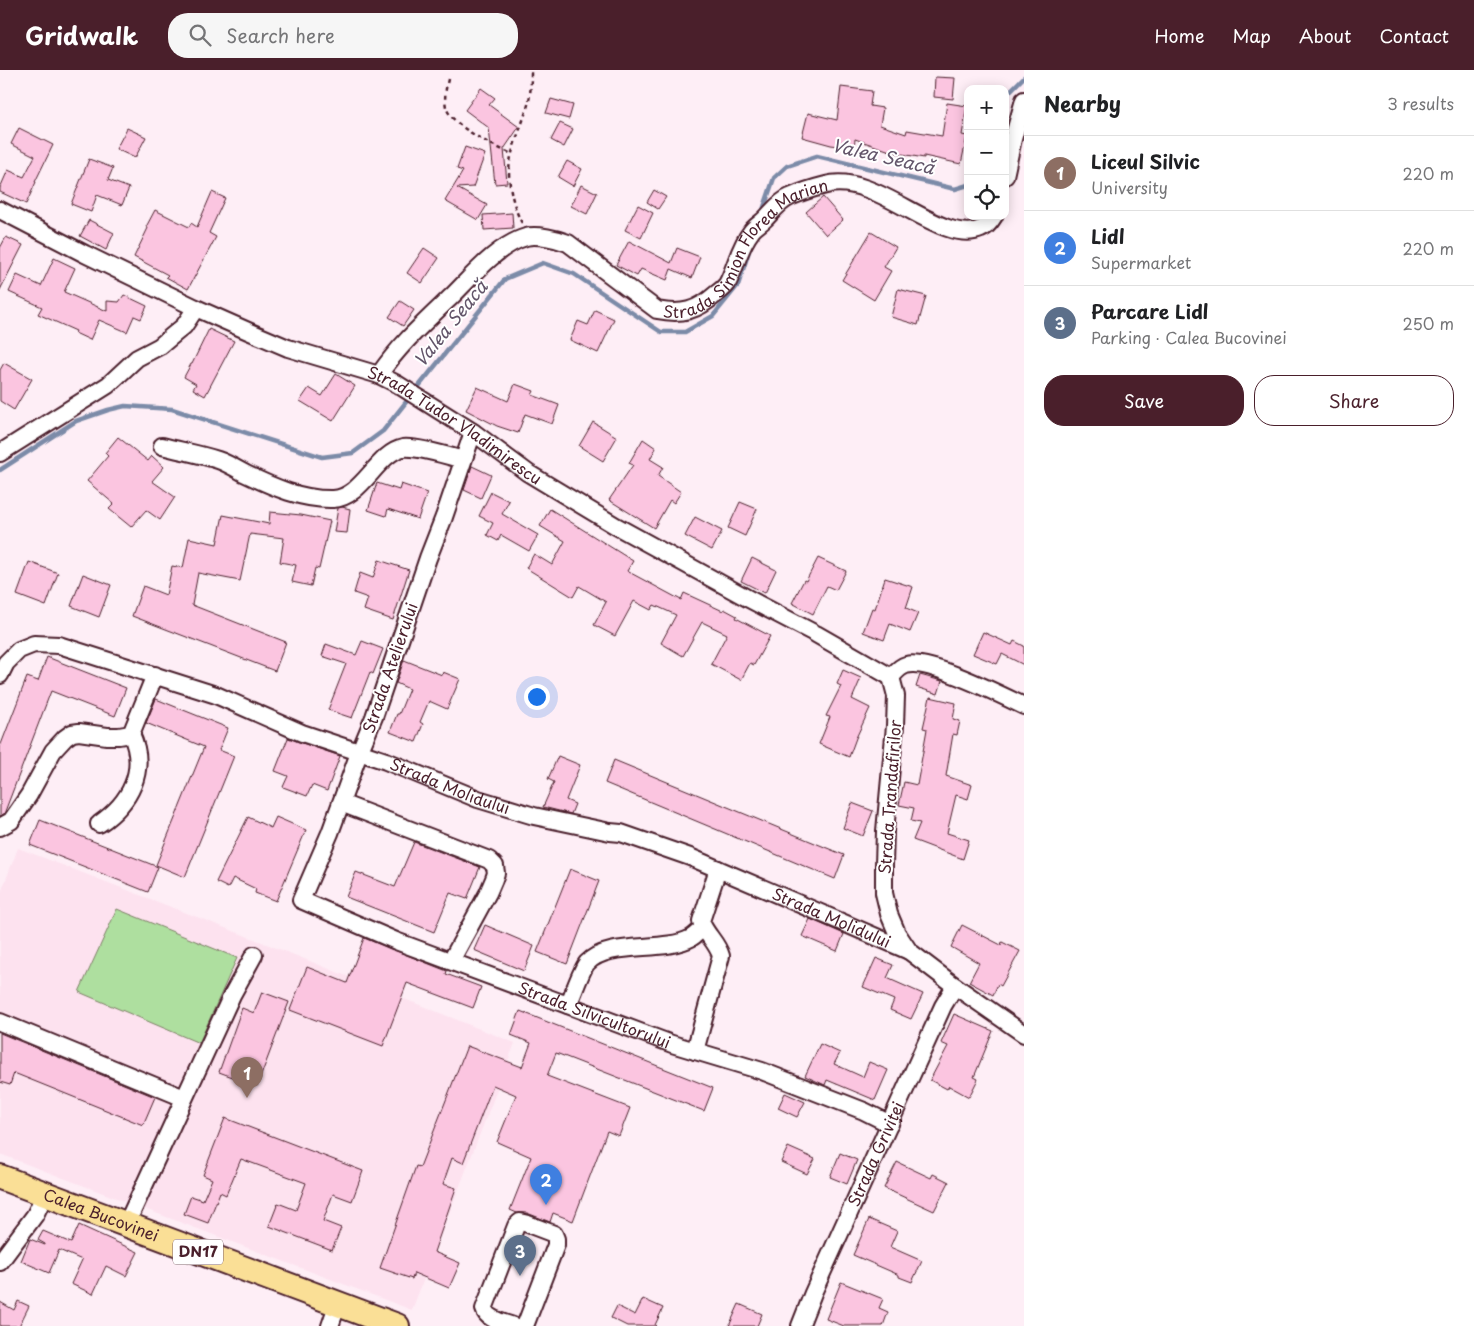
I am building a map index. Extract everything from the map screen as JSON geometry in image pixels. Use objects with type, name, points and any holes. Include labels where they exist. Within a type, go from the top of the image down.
[{"type":"highway","name":"Calea Bucovinei","points":[[0,1177],[397,1326]]},
{"type":"street","points":[[1005,175],[1024,100]]},
{"type":"street","name":"Strada Simion Florea Marian","points":[[528,236],[568,243],[657,310],[673,313],[691,310],[707,302],[726,286],[751,231],[788,197],[828,184],[844,182],[860,187],[883,196],[937,224],[959,231],[970,232],[982,229],[992,220]]},
{"type":"street","name":"Strada Tudor Vladimirescu","points":[[0,210],[196,308],[288,348],[379,375],[397,384],[473,432],[528,473],[616,526],[749,600],[816,634],[891,677]]},
{"type":"street","points":[[379,375],[387,362],[417,329],[487,261],[528,236]]},
{"type":"street","points":[[0,453],[108,385],[137,358],[160,346],[184,326],[196,308]]},
{"type":"street","name":"Strada Atelierului","points":[[300,900],[341,803],[374,717],[473,432]]},
{"type":"street","points":[[162,446],[219,460],[269,485],[294,494],[335,499],[346,496],[389,455],[402,448],[432,452],[463,460]]},
{"type":"street","name":"Strada Molidului","points":[[0,675],[6,663],[19,650],[34,644],[59,645],[216,695],[302,733],[386,761],[478,799],[534,816],[621,833],[718,869],[909,951]]},
{"type":"street","points":[[891,677],[899,668],[907,664],[920,663],[972,682],[1024,706]]},
{"type":"street","points":[[99,824],[121,806],[136,780],[138,762],[136,745],[131,734],[155,676]]},
{"type":"street","name":"Strada Trandafirilor","points":[[891,677],[896,696],[896,726],[885,831],[884,893],[889,914],[897,933],[909,951],[1024,1034]]},
{"type":"street","points":[[0,827],[11,822],[29,795],[53,751],[72,733],[79,732],[107,736],[131,734]]},
{"type":"street","points":[[341,803],[489,860],[495,866],[496,873],[488,893],[451,961]]},
{"type":"street","points":[[696,1051],[721,956],[718,946],[703,928],[701,921],[703,910],[718,869]]},
{"type":"street","name":"Strada Silvicultorului","points":[[300,900],[396,941],[672,1044],[762,1071],[864,1111],[890,1124]]},
{"type":"street","points":[[568,1005],[586,963],[598,955],[616,950],[676,944],[692,937],[703,928]]},
{"type":"street","points":[[126,1225],[232,996],[254,956]]},
{"type":"street","name":"Strada Griviței","points":[[800,1326],[813,1293],[939,1015],[955,986]]},
{"type":"street","points":[[0,1022],[184,1098]]},
{"type":"street","points":[[0,1262],[34,1215],[44,1194]]},
{"type":"street","points":[[512,1326],[489,1317],[485,1314],[484,1309],[516,1226],[520,1222],[554,1234],[556,1238],[556,1245],[525,1326]]},
{"type":"street","points":[[330,1326],[338,1303]]},
{"type":"path","points":[[528,236],[518,216],[509,171],[512,154],[528,107],[531,70]]},
{"type":"path","points":[[448,79],[445,96],[446,108],[456,120],[472,134],[512,154]]},
{"type":"shaded area","points":[[18,848],[515,1043],[412,1310],[0,1154],[0,895]]},
{"type":"green space","points":[[117,909],[237,958],[199,1043],[79,992]]},
{"type":"building","points":[[935,77],[955,78],[953,99],[934,97]]},
{"type":"building","points":[[841,87],[872,91],[870,106],[883,108],[880,125],[906,134],[907,130],[942,136],[947,103],[964,106],[962,135],[964,135],[964,150],[961,164],[924,156],[924,158],[896,153],[855,139],[854,148],[831,145],[802,137],[808,113],[837,120]]},
{"type":"building","points":[[481,88],[495,98],[489,105],[519,127],[504,149],[507,183],[495,184],[489,128],[465,110]]},
{"type":"building","points":[[551,99],[573,105],[569,119],[546,113]]},
{"type":"building","points":[[560,123],[573,129],[564,147],[551,140]]},
{"type":"building","points":[[19,128],[53,145],[26,204],[0,192],[8,170],[24,177],[35,156],[11,144]]},
{"type":"building","points":[[127,128],[146,137],[135,158],[116,149]]},
{"type":"building","points":[[465,147],[485,154],[473,187],[457,188],[487,205],[478,220],[445,201],[463,171],[457,169]]},
{"type":"building","points":[[89,159],[113,168],[108,180],[129,188],[122,205],[97,195],[91,212],[71,204]]},
{"type":"building","points":[[567,161],[582,169],[573,186],[558,177]]},
{"type":"building","points":[[581,185],[597,193],[587,214],[571,206]]},
{"type":"building","points":[[654,190],[666,197],[658,209],[647,202]]},
{"type":"building","points":[[212,192],[225,198],[209,233],[216,237],[188,289],[166,277],[168,275],[134,257],[155,210],[189,227],[191,223],[197,227]]},
{"type":"building","points":[[823,197],[843,220],[826,235],[806,212]]},
{"type":"building","points":[[638,205],[653,213],[641,238],[625,230]]},
{"type":"building","points":[[512,213],[513,228],[484,230],[483,215]]},
{"type":"building","points":[[89,220],[114,233],[106,250],[80,236]]},
{"type":"building","points":[[871,232],[896,247],[884,267],[891,271],[874,300],[842,280]]},
{"type":"building","points":[[6,237],[23,245],[0,290],[0,248]]},
{"type":"building","points":[[629,241],[671,263],[677,248],[700,257],[692,278],[671,269],[667,280],[641,269],[637,276],[616,265]]},
{"type":"building","points":[[424,248],[439,258],[422,283],[407,273]]},
{"type":"building","points":[[54,258],[75,268],[64,292],[107,311],[107,301],[119,302],[124,295],[147,306],[141,319],[134,316],[127,332],[99,320],[90,340],[75,333],[76,331],[38,314],[42,307],[9,292],[17,275],[41,286]]},
{"type":"building","points":[[898,289],[926,296],[918,325],[891,317]]},
{"type":"building","points":[[400,301],[414,310],[403,326],[389,317]]},
{"type":"building","points":[[595,310],[614,319],[598,353],[570,340],[578,321],[588,325]]},
{"type":"building","points":[[209,329],[234,341],[205,396],[193,389],[196,384],[184,377]]},
{"type":"building","points":[[4,363],[32,379],[14,410],[0,401],[0,370]]},
{"type":"building","points":[[336,374],[355,386],[333,421],[300,401],[309,388],[322,396]]},
{"type":"building","points":[[515,384],[534,391],[532,395],[559,405],[552,424],[525,414],[518,433],[497,426],[466,410],[477,387],[508,401]]},
{"type":"building","points":[[593,422],[617,437],[603,461],[579,446]]},
{"type":"building","points":[[118,437],[148,461],[152,456],[164,467],[152,481],[175,497],[160,520],[146,510],[131,527],[109,509],[114,504],[87,481],[108,456],[105,453]]},
{"type":"building","points":[[643,439],[656,448],[650,459],[663,467],[658,476],[681,492],[674,503],[670,500],[654,528],[609,500],[633,465],[629,463]]},
{"type":"building","points":[[472,466],[491,475],[481,498],[464,490]]},
{"type":"building","points":[[377,483],[399,490],[401,484],[427,493],[418,519],[388,509],[386,516],[368,510]]},
{"type":"building","points":[[491,492],[509,501],[502,514],[538,535],[529,551],[501,535],[498,541],[487,535],[493,523],[479,516]]},
{"type":"building","points":[[740,502],[757,509],[745,536],[728,528]]},
{"type":"building","points":[[338,508],[350,509],[347,533],[334,532]]},
{"type":"building","points":[[550,509],[633,561],[627,571],[681,600],[684,593],[723,611],[724,609],[737,616],[736,618],[770,636],[754,665],[750,663],[741,680],[711,664],[727,634],[702,622],[683,656],[661,643],[676,615],[654,605],[651,610],[634,601],[615,636],[594,625],[606,602],[579,586],[573,597],[526,568],[534,554],[552,565],[565,541],[540,526]]},
{"type":"building","points":[[270,512],[301,515],[330,521],[319,569],[315,568],[311,586],[292,582],[296,565],[280,562],[284,538],[250,534],[240,581],[198,573],[192,605],[286,642],[275,671],[132,616],[143,586],[166,595],[172,566],[183,568],[189,538],[217,544],[223,515],[269,524]]},
{"type":"building","points":[[695,517],[722,531],[712,550],[685,536]]},
{"type":"building","points":[[752,558],[776,570],[765,593],[741,581]]},
{"type":"building","points":[[818,558],[846,571],[836,590],[827,586],[813,614],[792,603]]},
{"type":"building","points":[[379,560],[409,570],[393,620],[364,610],[368,598],[354,593],[360,573],[373,578]]},
{"type":"building","points":[[29,562],[58,573],[46,606],[17,595]]},
{"type":"building","points":[[83,574],[111,585],[99,617],[71,606]]},
{"type":"building","points":[[885,578],[913,587],[906,608],[918,613],[910,632],[890,624],[884,640],[863,632],[872,608],[875,609]]},
{"type":"building","points":[[983,632],[1012,645],[1014,641],[1024,646],[1024,665],[1002,654],[997,664],[973,654]]},
{"type":"building","points":[[362,641],[383,649],[373,674],[370,672],[352,718],[328,710],[346,664],[322,656],[326,644],[356,655]]},
{"type":"building","points":[[47,657],[126,688],[115,716],[51,691],[4,814],[0,816],[0,747],[27,677],[38,681]]},
{"type":"building","points":[[404,660],[442,675],[443,672],[460,679],[447,709],[429,701],[420,722],[423,724],[416,742],[390,732],[409,689],[396,683]]},
{"type":"building","points":[[843,670],[861,678],[852,699],[870,708],[849,757],[819,744],[830,717],[826,716],[841,686],[837,684]]},
{"type":"building","points":[[920,675],[942,681],[938,694],[916,687]]},
{"type":"building","points":[[930,697],[956,703],[953,719],[960,721],[957,735],[953,734],[946,776],[972,785],[968,799],[956,795],[947,833],[969,840],[963,859],[913,840],[920,823],[911,821],[914,808],[899,805],[904,782],[917,785],[927,729],[923,728]]},
{"type":"building","points":[[156,699],[228,728],[219,750],[234,756],[185,877],[156,865],[204,747],[146,723]]},
{"type":"building","points":[[288,738],[340,756],[327,791],[312,785],[307,796],[283,787],[288,776],[275,771]]},
{"type":"building","points":[[558,756],[580,765],[566,800],[575,804],[571,814],[543,807],[554,782],[548,779]]},
{"type":"building","points":[[614,760],[844,855],[835,879],[605,783]]},
{"type":"building","points":[[852,803],[873,811],[863,836],[843,828]]},
{"type":"building","points":[[248,817],[271,828],[276,817],[306,830],[276,901],[255,893],[256,889],[233,878],[228,888],[216,882]]},
{"type":"building","points":[[40,820],[158,867],[148,892],[30,845]]},
{"type":"building","points":[[414,842],[480,867],[467,899],[450,893],[434,932],[346,897],[356,872],[395,887]]},
{"type":"building","points":[[570,869],[599,881],[567,964],[537,952]]},
{"type":"building","points":[[810,919],[844,934],[837,951],[802,936]]},
{"type":"building","points":[[485,925],[534,946],[524,971],[474,950]]},
{"type":"building","points":[[962,925],[1001,945],[1002,942],[1020,951],[1001,986],[998,984],[993,995],[969,982],[979,963],[951,947]]},
{"type":"building","points":[[364,938],[447,971],[446,974],[481,987],[473,1008],[407,983],[383,1046],[290,1010],[307,967],[347,983]]},
{"type":"building","points":[[876,958],[893,965],[887,978],[923,994],[911,1019],[890,1010],[894,1000],[863,987]]},
{"type":"building","points":[[262,992],[289,1002],[257,1086],[219,1072],[242,1008],[254,1013]]},
{"type":"building","points":[[520,1011],[713,1088],[704,1111],[556,1053],[547,1076],[630,1108],[619,1136],[607,1131],[573,1221],[553,1213],[550,1222],[527,1213],[517,1213],[510,1210],[531,1157],[497,1142],[516,1095],[493,1085],[463,1163],[452,1158],[443,1184],[456,1188],[434,1252],[460,1263],[449,1288],[414,1273],[412,1279],[380,1268],[416,1166],[420,1167],[467,1046],[522,1067],[531,1043],[511,1035]]},
{"type":"building","points":[[954,1014],[993,1031],[974,1077],[978,1079],[969,1097],[949,1086],[947,1089],[930,1080],[948,1046],[941,1043]]},
{"type":"building","points":[[0,1033],[155,1097],[143,1125],[14,1073],[10,1085],[0,1082]]},
{"type":"building","points":[[820,1044],[840,1053],[834,1064],[863,1077],[869,1062],[888,1070],[875,1100],[827,1080],[825,1085],[805,1076]]},
{"type":"building","points":[[785,1093],[805,1102],[797,1117],[778,1108]]},
{"type":"building","points":[[225,1118],[363,1171],[352,1201],[333,1194],[323,1221],[341,1228],[332,1250],[269,1226],[278,1203],[296,1210],[306,1183],[241,1159],[226,1195],[220,1192],[208,1223],[184,1214],[191,1196],[203,1200],[212,1179],[203,1175]]},
{"type":"building","points":[[788,1147],[815,1159],[807,1174],[781,1162]]},
{"type":"building","points":[[840,1153],[857,1160],[847,1184],[830,1177]]},
{"type":"building","points":[[897,1162],[931,1178],[933,1174],[949,1182],[934,1211],[884,1188]]},
{"type":"building","points":[[869,1219],[897,1231],[890,1247],[922,1261],[912,1282],[853,1255]]},
{"type":"building","points":[[79,1225],[138,1252],[126,1276],[106,1266],[93,1294],[71,1284],[82,1260],[59,1250],[49,1273],[21,1261],[30,1239],[45,1245],[38,1240],[43,1231],[71,1243]]},
{"type":"building","points":[[841,1282],[883,1299],[879,1308],[888,1312],[883,1326],[844,1326],[826,1319]]},
{"type":"building","points":[[643,1299],[663,1308],[656,1326],[627,1326],[611,1318],[617,1306],[635,1315]]},
{"type":"building","points":[[18,1301],[29,1306],[19,1326],[0,1326],[0,1302],[14,1310]]},
{"type":"building","points":[[739,1304],[762,1314],[757,1326],[729,1326]]},
{"type":"waterway","name":"Valea Seacă","points":[[1009,92],[1024,77]]},
{"type":"waterway","name":"Valea Seacă","points":[[762,213],[774,178],[787,166],[817,156],[955,189],[964,186]]},
{"type":"waterway","name":"Valea Seacă","points":[[415,391],[505,279],[543,263],[574,274],[661,332],[685,332],[713,316],[738,285],[750,248]]},
{"type":"waterway","name":"Valea Seacă","points":[[0,470],[76,421],[125,406],[172,409],[322,457],[353,453],[383,431],[410,397]]},
{"type":"place","name":"Liceul Silvic","points":[[247,1098]]},
{"type":"place","name":"Lidl","points":[[546,1205]]},
{"type":"place","name":"Parcare Lidl","points":[[520,1276]]}]
